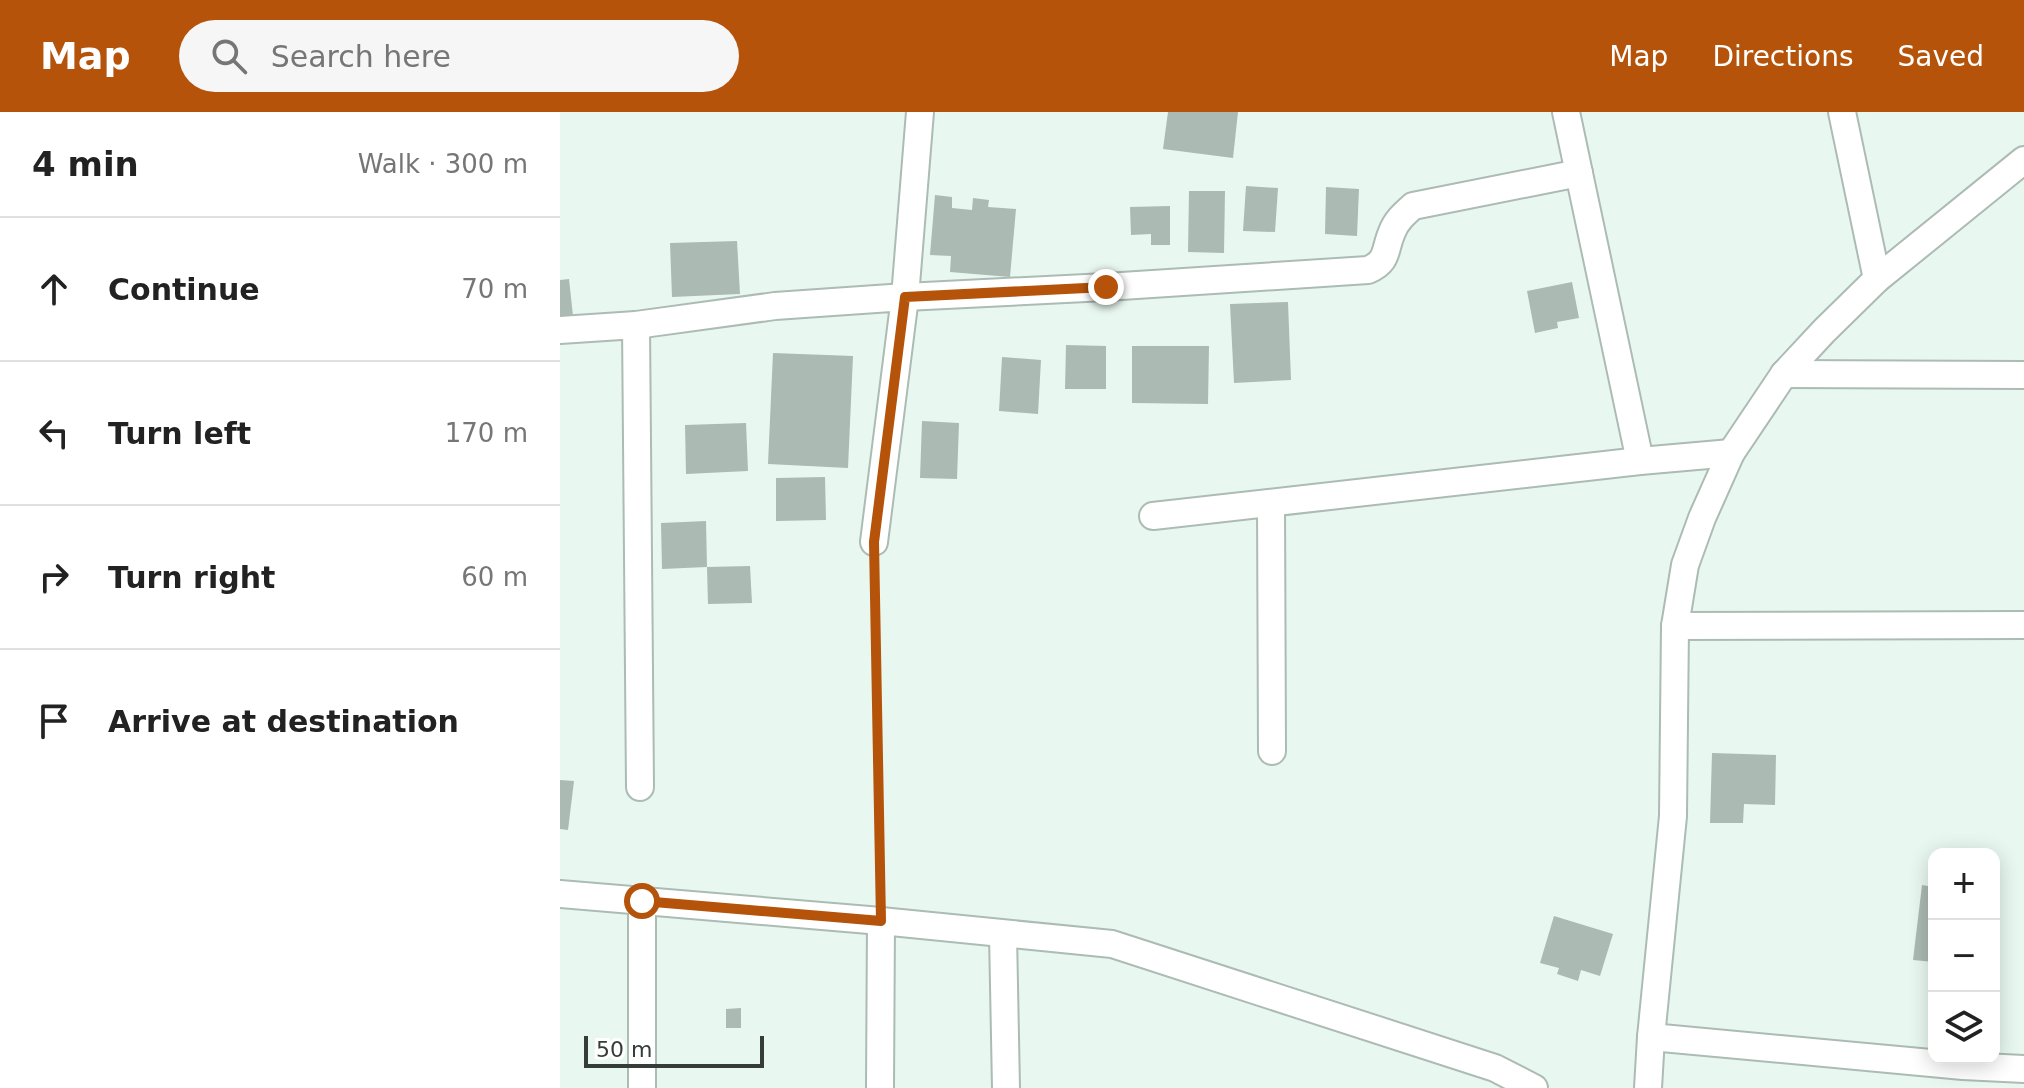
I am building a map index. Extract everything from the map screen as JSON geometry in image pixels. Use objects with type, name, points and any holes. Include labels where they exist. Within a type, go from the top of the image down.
[{"type":"street","points":[[874,542],[905,297],[920,112]]},
{"type":"street","points":[[1566,112],[1640,461]]},
{"type":"street","points":[[1842,112],[1877,279]]},
{"type":"street","points":[[1648,1088],[1673,816],[1675,626],[1685,565],[1702,518],[1731,453],[1784,374],[1877,279],[2024,160]]},
{"type":"street","points":[[560,330],[636,325],[775,306],[1368,270],[1379,266],[1391,233],[1400,218],[1413,206],[1579,173]]},
{"type":"street","points":[[636,325],[640,787]]},
{"type":"street","points":[[1784,374],[2024,375]]},
{"type":"street","points":[[1153,516],[1731,453]]},
{"type":"street","points":[[1271,503],[1272,751]]},
{"type":"street","points":[[1675,626],[2024,625]]},
{"type":"street","points":[[560,894],[1112,944],[1495,1068],[1534,1088]]},
{"type":"street","points":[[642,901],[642,1088]]},
{"type":"street","points":[[880,1088],[881,921]]},
{"type":"street","points":[[1003,934],[1006,1088]]},
{"type":"street","points":[[1651,1037],[1962,1077],[2024,1069]]},
{"type":"path","points":[[874,542],[881,921]]},
{"type":"building","points":[[1168,112],[1238,112],[1233,158],[1163,149]]},
{"type":"building","points":[[1246,186],[1278,188],[1275,232],[1243,231]]},
{"type":"building","points":[[1326,187],[1359,189],[1357,236],[1325,234]]},
{"type":"building","points":[[1189,191],[1225,191],[1224,253],[1188,252]]},
{"type":"building","points":[[935,195],[952,197],[952,208],[972,210],[973,198],[989,200],[988,207],[1016,209],[1010,277],[950,272],[951,256],[930,255]]},
{"type":"building","points":[[1170,206],[1170,245],[1151,245],[1151,234],[1131,235],[1130,207]]},
{"type":"building","points":[[737,241],[740,294],[672,297],[670,243]]},
{"type":"building","points":[[569,279],[573,316],[560,318],[560,280]]},
{"type":"building","points":[[1572,282],[1579,318],[1557,322],[1558,328],[1535,333],[1527,291]]},
{"type":"building","points":[[1288,302],[1291,380],[1234,383],[1230,304]]},
{"type":"building","points":[[1066,345],[1106,346],[1106,389],[1065,389]]},
{"type":"building","points":[[1132,346],[1209,346],[1208,404],[1132,403]]},
{"type":"building","points":[[773,353],[853,356],[848,468],[768,464]]},
{"type":"building","points":[[1002,357],[1041,360],[1038,414],[999,411]]},
{"type":"building","points":[[922,421],[959,423],[957,479],[920,478]]},
{"type":"building","points":[[746,423],[748,471],[686,474],[685,425]]},
{"type":"building","points":[[825,477],[826,520],[776,521],[776,478]]},
{"type":"building","points":[[706,521],[707,567],[662,569],[661,523]]},
{"type":"building","points":[[750,566],[752,603],[708,604],[707,567]]},
{"type":"building","points":[[1712,753],[1776,755],[1775,805],[1744,804],[1743,823],[1710,823]]},
{"type":"building","points":[[560,780],[574,781],[568,830],[560,829]]},
{"type":"building","points":[[1922,885],[1928,886],[1928,961],[1913,960]]},
{"type":"building","points":[[1554,916],[1613,934],[1600,976],[1581,970],[1578,981],[1557,974],[1559,968],[1540,963]]},
{"type":"building","points":[[741,1008],[741,1028],[726,1028],[726,1009]]},
{"type":"route","points":[[642,901],[881,921],[874,542],[905,297],[1106,287]]}]
